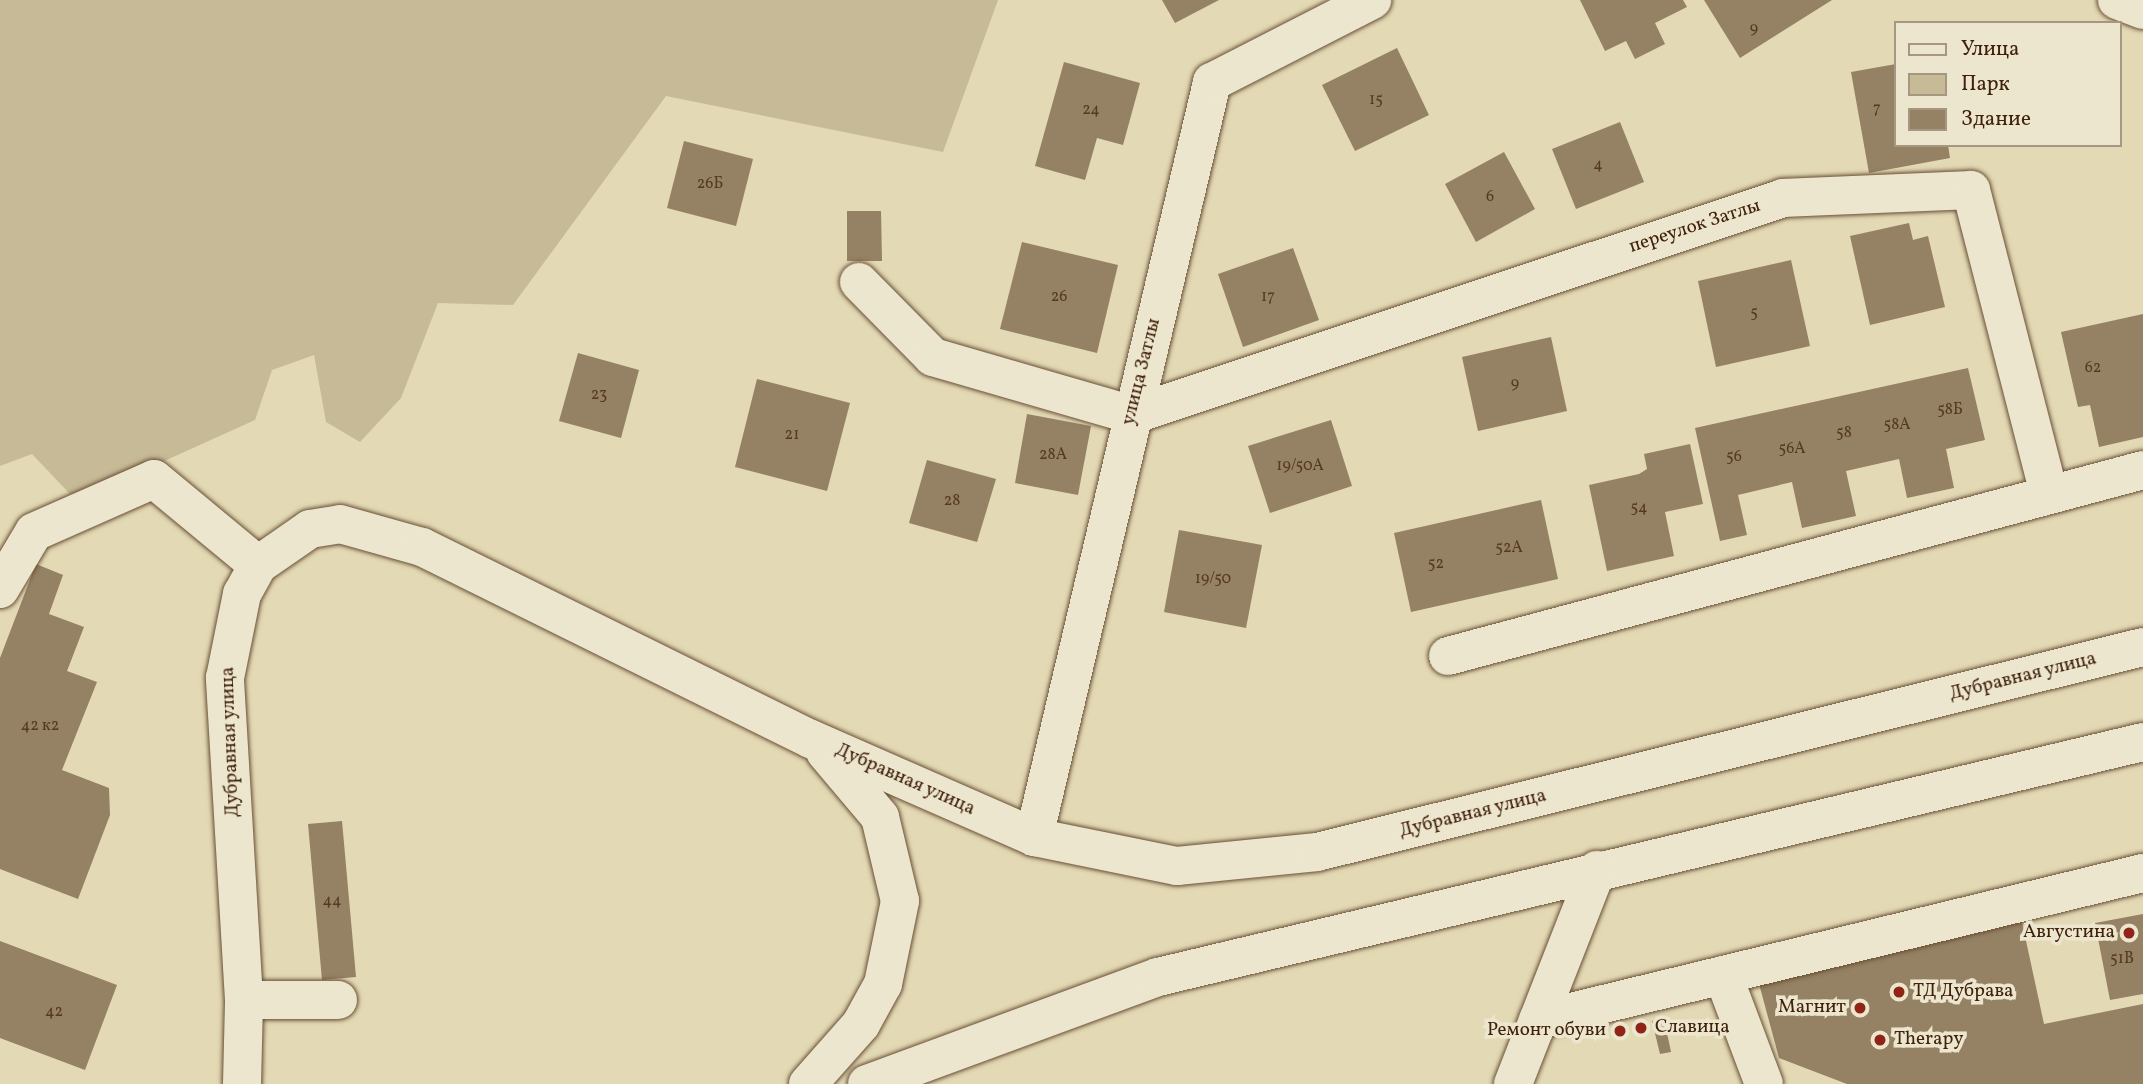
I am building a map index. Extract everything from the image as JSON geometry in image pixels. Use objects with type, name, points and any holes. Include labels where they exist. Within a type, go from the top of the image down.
[{"type":"street","name":"улица Затлы","points":[[1034,837],[1212,82],[1372,0]]},
{"type":"street","points":[[2117,0],[2143,10]]},
{"type":"street","name":"переулок Затлы","points":[[1132,415],[1783,198],[1971,190],[2049,493]]},
{"type":"street","points":[[859,282],[933,357],[1132,415]]},
{"type":"street","points":[[1448,656],[2143,470]]},
{"type":"street","points":[[0,589],[34,532],[153,479],[258,565]]},
{"type":"street","name":"Дубравная улица","points":[[243,1082],[244,1000],[225,678],[242,594],[258,565],[310,529],[340,524],[375,530],[422,547],[811,739],[1034,837],[1177,866],[1317,852],[2143,648]]},
{"type":"street","name":"Дубравная улица","points":[[808,1084],[861,1024],[883,984],[900,901],[880,817],[854,780],[811,739]]},
{"type":"street","points":[[867,1084],[1158,977],[1597,870],[2143,742]]},
{"type":"street","points":[[1513,1084],[1597,870]]},
{"type":"street","points":[[1538,1020],[2143,873]]},
{"type":"street","points":[[1723,975],[1764,1084]]},
{"type":"street","points":[[244,1000],[338,1000]]},
{"type":"green space","points":[[0,0],[998,0],[943,152],[666,96],[513,305],[438,303],[401,398],[360,442],[326,422],[314,355],[272,370],[255,420],[120,481],[70,494],[32,454],[0,466]]},
{"type":"building","points":[[1162,0],[1219,0],[1175,23]]},
{"type":"building","points":[[1580,0],[1683,0],[1687,7],[1655,23],[1665,44],[1635,59],[1626,41],[1605,51]]},
{"type":"building","points":[[1704,0],[1832,0],[1740,58]]},
{"type":"building","points":[[1397,48],[1429,115],[1355,151],[1322,85]]},
{"type":"building","points":[[1064,62],[1140,83],[1123,145],[1097,138],[1085,180],[1035,166]]},
{"type":"building","points":[[1895,64],[1895,147],[1948,147],[1950,158],[1869,173],[1851,72]]},
{"type":"building","points":[[1620,122],[1644,182],[1576,209],[1552,149]]},
{"type":"building","points":[[684,141],[753,159],[736,226],[667,208]]},
{"type":"building","points":[[1504,152],[1535,209],[1476,242],[1445,184]]},
{"type":"building","points":[[847,211],[881,211],[882,261],[847,261]]},
{"type":"building","points":[[1909,223],[1913,240],[1928,236],[1945,307],[1870,325],[1850,236]]},
{"type":"building","points":[[1022,242],[1118,265],[1097,353],[1000,329]]},
{"type":"building","points":[[1293,248],[1319,320],[1243,347],[1218,274]]},
{"type":"building","points":[[1791,260],[1810,346],[1716,367],[1698,281]]},
{"type":"building","points":[[2143,314],[2143,437],[2099,447],[2090,405],[2078,407],[2061,332]]},
{"type":"building","points":[[1551,337],[1567,411],[1478,431],[1462,357]]},
{"type":"building","points":[[578,353],[639,370],[621,438],[559,421]]},
{"type":"building","points":[[1968,368],[1985,440],[1946,449],[1954,488],[1907,498],[1899,459],[1846,471],[1856,516],[1802,528],[1792,482],[1738,495],[1747,535],[1720,541],[1695,428]]},
{"type":"building","points":[[757,379],[850,403],[827,491],[735,467]]},
{"type":"building","points":[[1027,414],[1091,426],[1078,495],[1015,483]]},
{"type":"building","points":[[1331,420],[1352,486],[1270,513],[1248,446]]},
{"type":"building","points":[[1690,444],[1703,504],[1665,512],[1674,556],[1607,571],[1589,485],[1639,474],[1647,469],[1644,454]]},
{"type":"building","points":[[927,460],[996,479],[977,542],[909,523]]},
{"type":"building","points":[[1541,500],[1558,579],[1411,612],[1394,533]]},
{"type":"building","points":[[1179,530],[1262,545],[1246,628],[1164,612]]},
{"type":"building","points":[[36,564],[63,575],[49,614],[84,627],[67,671],[97,682],[62,770],[109,788],[110,815],[78,899],[0,869],[0,658]]},
{"type":"building","points":[[342,821],[356,977],[322,980],[308,824]]},
{"type":"building","name":"ТД Дубрава","points":[[2020,913],[2044,1024],[2143,1004],[2143,1084],[1847,1084],[1779,1058],[1758,980]]},
{"type":"building","points":[[2143,914],[2143,994],[2110,1000],[2095,923]]},
{"type":"building","points":[[0,941],[117,985],[85,1070],[0,1038]]},
{"type":"building","points":[[1664,1018],[1671,1052],[1660,1054],[1652,1021]]},
{"type":"building","name":"Славица","points":[[1647,1021],[1649,1030],[1636,1034],[1633,1026]]},
{"type":"building","name":"Ремонт обуви","points":[[1625,1024],[1628,1034],[1615,1038],[1612,1027]]},
{"type":"place","name":"Августина","points":[[2129,933]]},
{"type":"place","name":"ТД Дубрава","points":[[1899,992]]},
{"type":"place","name":"Магнит","points":[[1860,1008]]},
{"type":"place","name":"Славица","points":[[1641,1028]]},
{"type":"place","name":"Ремонт обуви","points":[[1620,1031]]},
{"type":"place","name":"Therapy","points":[[1880,1040]]}]
